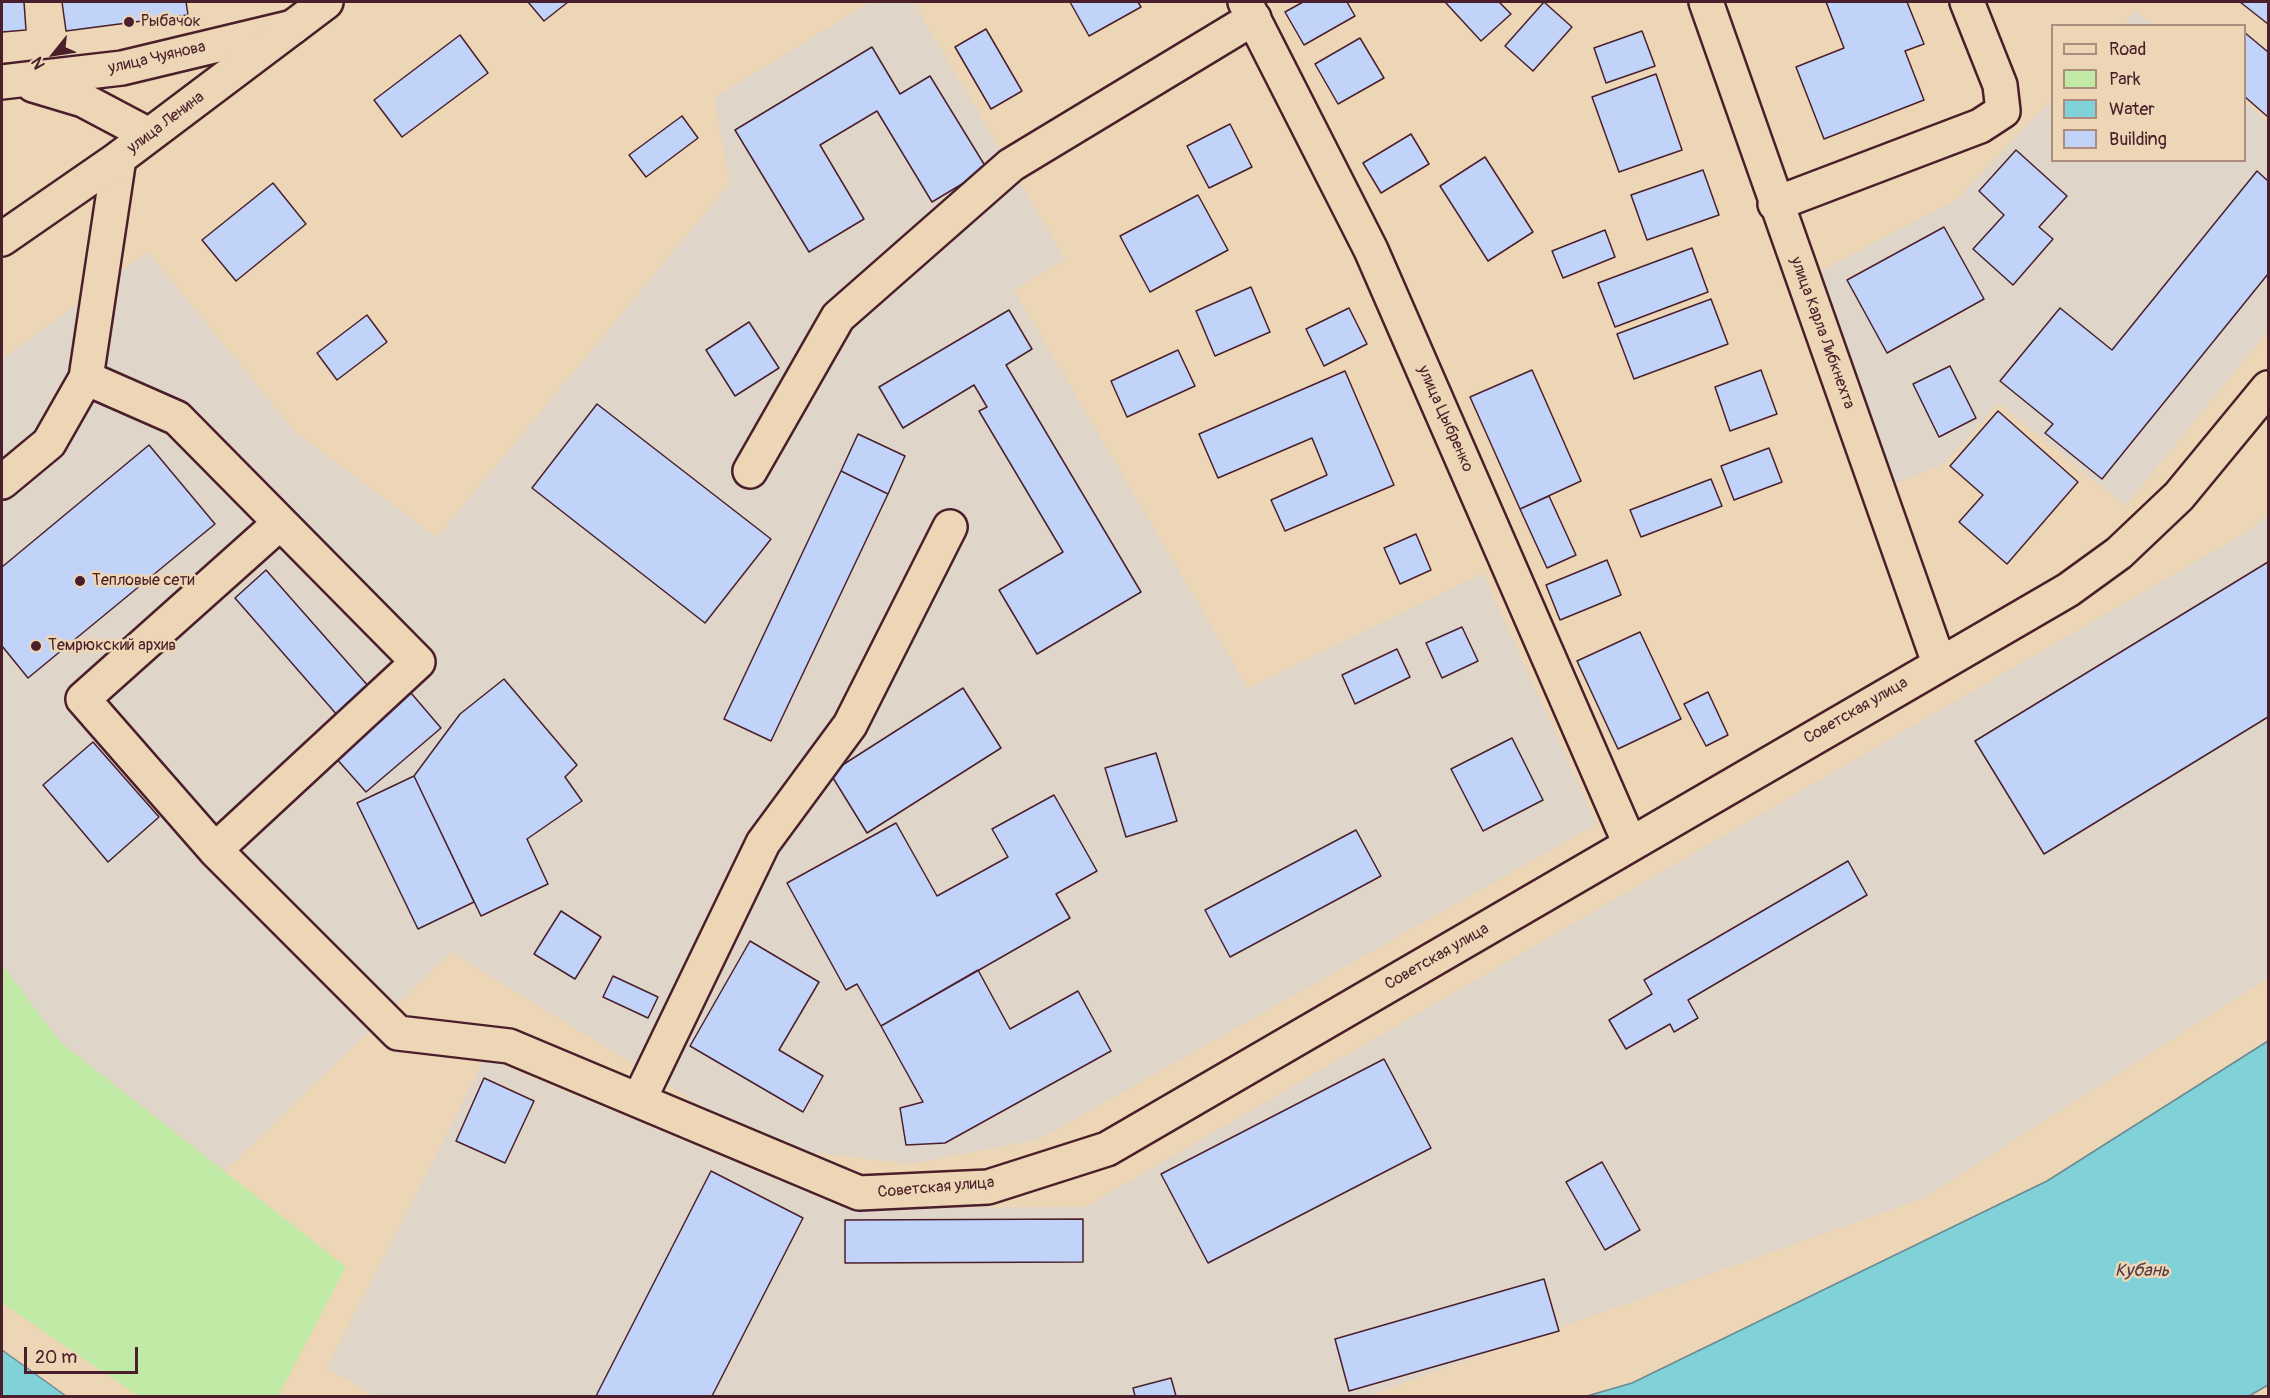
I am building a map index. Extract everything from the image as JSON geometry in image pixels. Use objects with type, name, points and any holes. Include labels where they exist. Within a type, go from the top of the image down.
[{"type":"street","name":"улица Ленина","points":[[2,239],[119,158],[326,2]]},
{"type":"street","name":"улица Карла Либкнехта","points":[[1706,2],[1775,204],[1898,541],[1939,663]]},
{"type":"street","points":[[1775,204],[1980,126],[2003,111],[2000,85],[1967,2]]},
{"type":"street","points":[[750,471],[838,317],[1011,165],[1249,10]]},
{"type":"street","name":"улица Цыбренко","points":[[1249,10],[1371,250],[1630,844]]},
{"type":"street","name":"улица Чуянова","points":[[11,82],[122,68],[293,27]]},
{"type":"street","name":"улица Чуянова","points":[[11,82],[83,100],[149,135]]},
{"type":"street","points":[[2,482],[49,443],[86,378],[119,158]]},
{"type":"street","points":[[86,378],[177,418],[418,662],[215,850]]},
{"type":"street","name":"Советская улица","points":[[280,523],[82,699],[215,850],[398,1033],[509,1046],[859,1193],[988,1187],[1107,1149],[2068,590],[2119,553],[2179,496],[2268,388]]},
{"type":"street","points":[[639,1100],[763,843],[850,725],[951,527]]},
{"type":"shaded area","points":[[870,2],[913,2],[1065,259],[1014,290],[1248,688],[1483,573],[1597,824],[1040,1139],[911,1164],[809,1152],[723,1119],[451,952],[225,1171],[60,1042],[2,964],[2,359],[148,252],[296,433],[437,537],[730,183],[714,98]]},
{"type":"shaded area","points":[[2136,11],[2152,24],[2124,24]]},
{"type":"shaded area","points":[[2051,100],[2051,162],[2246,162],[2246,103],[2268,122],[2268,331],[2125,506],[1999,403],[1944,464],[1894,484],[1820,271],[1956,200]]},
{"type":"shaded area","points":[[2268,514],[2268,978],[1924,1198],[1367,1396],[375,1396],[327,1368],[485,1058],[846,1208],[1085,1207],[2250,530]]},
{"type":"green space","points":[[2,964],[60,1042],[346,1267],[278,1396],[138,1396],[2,1303]]},
{"type":"water","name":"Кубань","points":[[2268,1041],[2268,1385],[2249,1396],[1587,1396],[1632,1383],[2047,1181]]},
{"type":"water","points":[[2,1350],[66,1396],[2,1396]]},
{"type":"building","points":[[2,2],[24,2],[26,30],[2,32]]},
{"type":"building","points":[[62,2],[186,2],[188,15],[66,31]]},
{"type":"building","points":[[528,2],[568,2],[544,21]]},
{"type":"building","points":[[1070,2],[1138,2],[1141,7],[1089,36]]},
{"type":"building","points":[[1303,2],[1347,2],[1355,16],[1304,45],[1285,12]]},
{"type":"building","points":[[1445,2],[1499,2],[1511,14],[1481,41]]},
{"type":"building","points":[[1544,2],[1572,27],[1533,71],[1505,46]]},
{"type":"building","points":[[1826,2],[1907,2],[1924,44],[1905,51],[1924,100],[1824,139],[1796,67],[1844,48]]},
{"type":"building","points":[[2240,2],[2268,2],[2268,24]]},
{"type":"building","points":[[986,29],[1022,91],[991,109],[955,47]]},
{"type":"building","points":[[1642,31],[1655,66],[1606,83],[1594,48]]},
{"type":"building","points":[[2246,34],[2268,52],[2268,117],[2246,98]]},
{"type":"building","points":[[460,35],[488,73],[402,137],[374,100]]},
{"type":"building","points":[[1360,38],[1384,78],[1338,104],[1315,64]]},
{"type":"building","points":[[872,47],[900,94],[930,76],[987,169],[932,202],[877,111],[820,145],[864,219],[809,252],[735,130]]},
{"type":"building","points":[[1656,74],[1682,150],[1619,172],[1592,97]]},
{"type":"building","points":[[682,116],[698,138],[646,177],[629,155]]},
{"type":"building","points":[[1230,124],[1252,167],[1209,188],[1187,146]]},
{"type":"building","points":[[1411,134],[1429,164],[1381,193],[1363,163]]},
{"type":"building","points":[[2016,150],[2067,196],[2039,227],[2053,239],[2013,285],[1973,249],[2004,215],[1979,191]]},
{"type":"building","points":[[1485,157],[1533,232],[1488,261],[1440,186]]},
{"type":"building","points":[[1703,170],[1719,215],[1647,240],[1631,195]]},
{"type":"building","points":[[2257,171],[2268,181],[2268,274],[2102,479],[2045,433],[2053,424],[2000,381],[2060,308],[2112,350]]},
{"type":"building","points":[[273,183],[306,224],[236,281],[202,240]]},
{"type":"building","points":[[1198,195],[1228,250],[1150,292],[1120,236]]},
{"type":"building","points":[[1944,227],[1984,299],[1887,353],[1847,280]]},
{"type":"building","points":[[1605,230],[1615,257],[1563,278],[1552,251]]},
{"type":"building","points":[[1692,248],[1708,292],[1615,327],[1598,283]]},
{"type":"building","points":[[1251,287],[1270,332],[1215,356],[1196,311]]},
{"type":"building","points":[[1711,299],[1728,344],[1634,379],[1617,334]]},
{"type":"building","points":[[1349,308],[1367,344],[1324,366],[1306,329]]},
{"type":"building","points":[[1009,310],[1032,349],[1006,365],[1141,592],[1037,654],[999,590],[1063,552],[979,411],[987,407],[974,385],[903,428],[879,387]]},
{"type":"building","points":[[367,315],[387,342],[337,380],[317,353]]},
{"type":"building","points":[[749,322],[779,368],[735,396],[706,350]]},
{"type":"building","points":[[1178,350],[1195,386],[1127,417],[1111,381]]},
{"type":"building","points":[[1950,366],[1976,418],[1939,437],[1913,384]]},
{"type":"building","points":[[1532,370],[1581,481],[1520,509],[1470,397]]},
{"type":"building","points":[[1761,370],[1777,414],[1730,431],[1715,387]]},
{"type":"building","points":[[1345,371],[1394,485],[1285,531],[1271,500],[1327,475],[1312,438],[1218,478],[1199,434]]},
{"type":"building","points":[[597,404],[771,539],[705,623],[532,488]]},
{"type":"building","points":[[1998,411],[2078,482],[2007,564],[1959,522],[1983,495],[1950,466]]},
{"type":"building","points":[[858,434],[905,456],[888,494],[841,471]]},
{"type":"building","points":[[149,445],[215,524],[28,678],[2,646],[2,567]]},
{"type":"building","points":[[1769,448],[1782,482],[1734,500],[1721,466]]},
{"type":"building","points":[[841,471],[888,494],[771,741],[724,719]]},
{"type":"building","points":[[1711,479],[1722,506],[1641,537],[1630,510]]},
{"type":"building","points":[[1549,496],[1576,555],[1547,568],[1520,509]]},
{"type":"building","points":[[1416,534],[1431,570],[1400,584],[1384,548]]},
{"type":"building","points":[[1607,560],[1621,595],[1560,620],[1546,585]]},
{"type":"building","points":[[2268,562],[2268,717],[2044,854],[1975,741]]},
{"type":"building","points":[[266,570],[370,688],[338,716],[235,598]]},
{"type":"building","points":[[1462,627],[1478,661],[1442,678],[1426,643]]},
{"type":"building","points":[[1640,632],[1681,719],[1618,749],[1577,661]]},
{"type":"building","points":[[1397,649],[1410,677],[1355,704],[1342,675]]},
{"type":"building","points":[[504,679],[577,765],[565,777],[582,801],[527,839],[548,884],[481,916],[414,776],[460,714]]},
{"type":"building","points":[[963,688],[1001,748],[867,833],[830,773]]},
{"type":"building","points":[[1708,692],[1728,735],[1706,746],[1684,704]]},
{"type":"building","points":[[411,693],[441,728],[366,792],[335,757]]},
{"type":"building","points":[[1512,738],[1543,800],[1483,831],[1451,769]]},
{"type":"building","points":[[93,742],[159,817],[108,862],[43,785]]},
{"type":"building","points":[[1156,753],[1177,821],[1126,837],[1105,768]]},
{"type":"building","points":[[414,776],[474,902],[418,929],[357,803]]},
{"type":"building","points":[[1054,795],[1097,871],[1056,894],[1070,918],[881,1026],[857,984],[846,990],[787,883],[896,823],[937,896],[1008,857],[992,829]]},
{"type":"building","points":[[1356,830],[1381,876],[1230,957],[1205,910]]},
{"type":"building","points":[[1848,861],[1867,895],[1688,1000],[1698,1018],[1674,1032],[1670,1024],[1626,1049],[1609,1020],[1652,994],[1644,980]]},
{"type":"building","points":[[561,911],[601,937],[575,979],[534,954]]},
{"type":"building","points":[[750,941],[819,982],[779,1050],[823,1076],[803,1112],[690,1046]]},
{"type":"building","points":[[978,970],[1010,1029],[1078,991],[1111,1051],[945,1143],[906,1145],[900,1108],[923,1102],[881,1026]]},
{"type":"building","points":[[613,976],[658,997],[648,1018],[603,997]]},
{"type":"building","points":[[1384,1059],[1431,1148],[1208,1263],[1161,1174]]},
{"type":"building","points":[[484,1078],[534,1101],[505,1163],[456,1141]]},
{"type":"building","points":[[1602,1162],[1640,1230],[1605,1250],[1566,1182]]},
{"type":"building","points":[[711,1171],[803,1218],[712,1396],[596,1396]]},
{"type":"building","points":[[1083,1219],[1083,1262],[845,1263],[845,1220]]},
{"type":"building","points":[[1544,1279],[1559,1331],[1349,1391],[1335,1339]]},
{"type":"building","points":[[1171,1378],[1176,1396],[1135,1396],[1133,1388]]},
{"type":"place","name":"Рыбачок","points":[[129,22]]},
{"type":"place","name":"Тепловые сети","points":[[80,581]]},
{"type":"place","name":"Темрюкский архив","points":[[36,646]]}]
